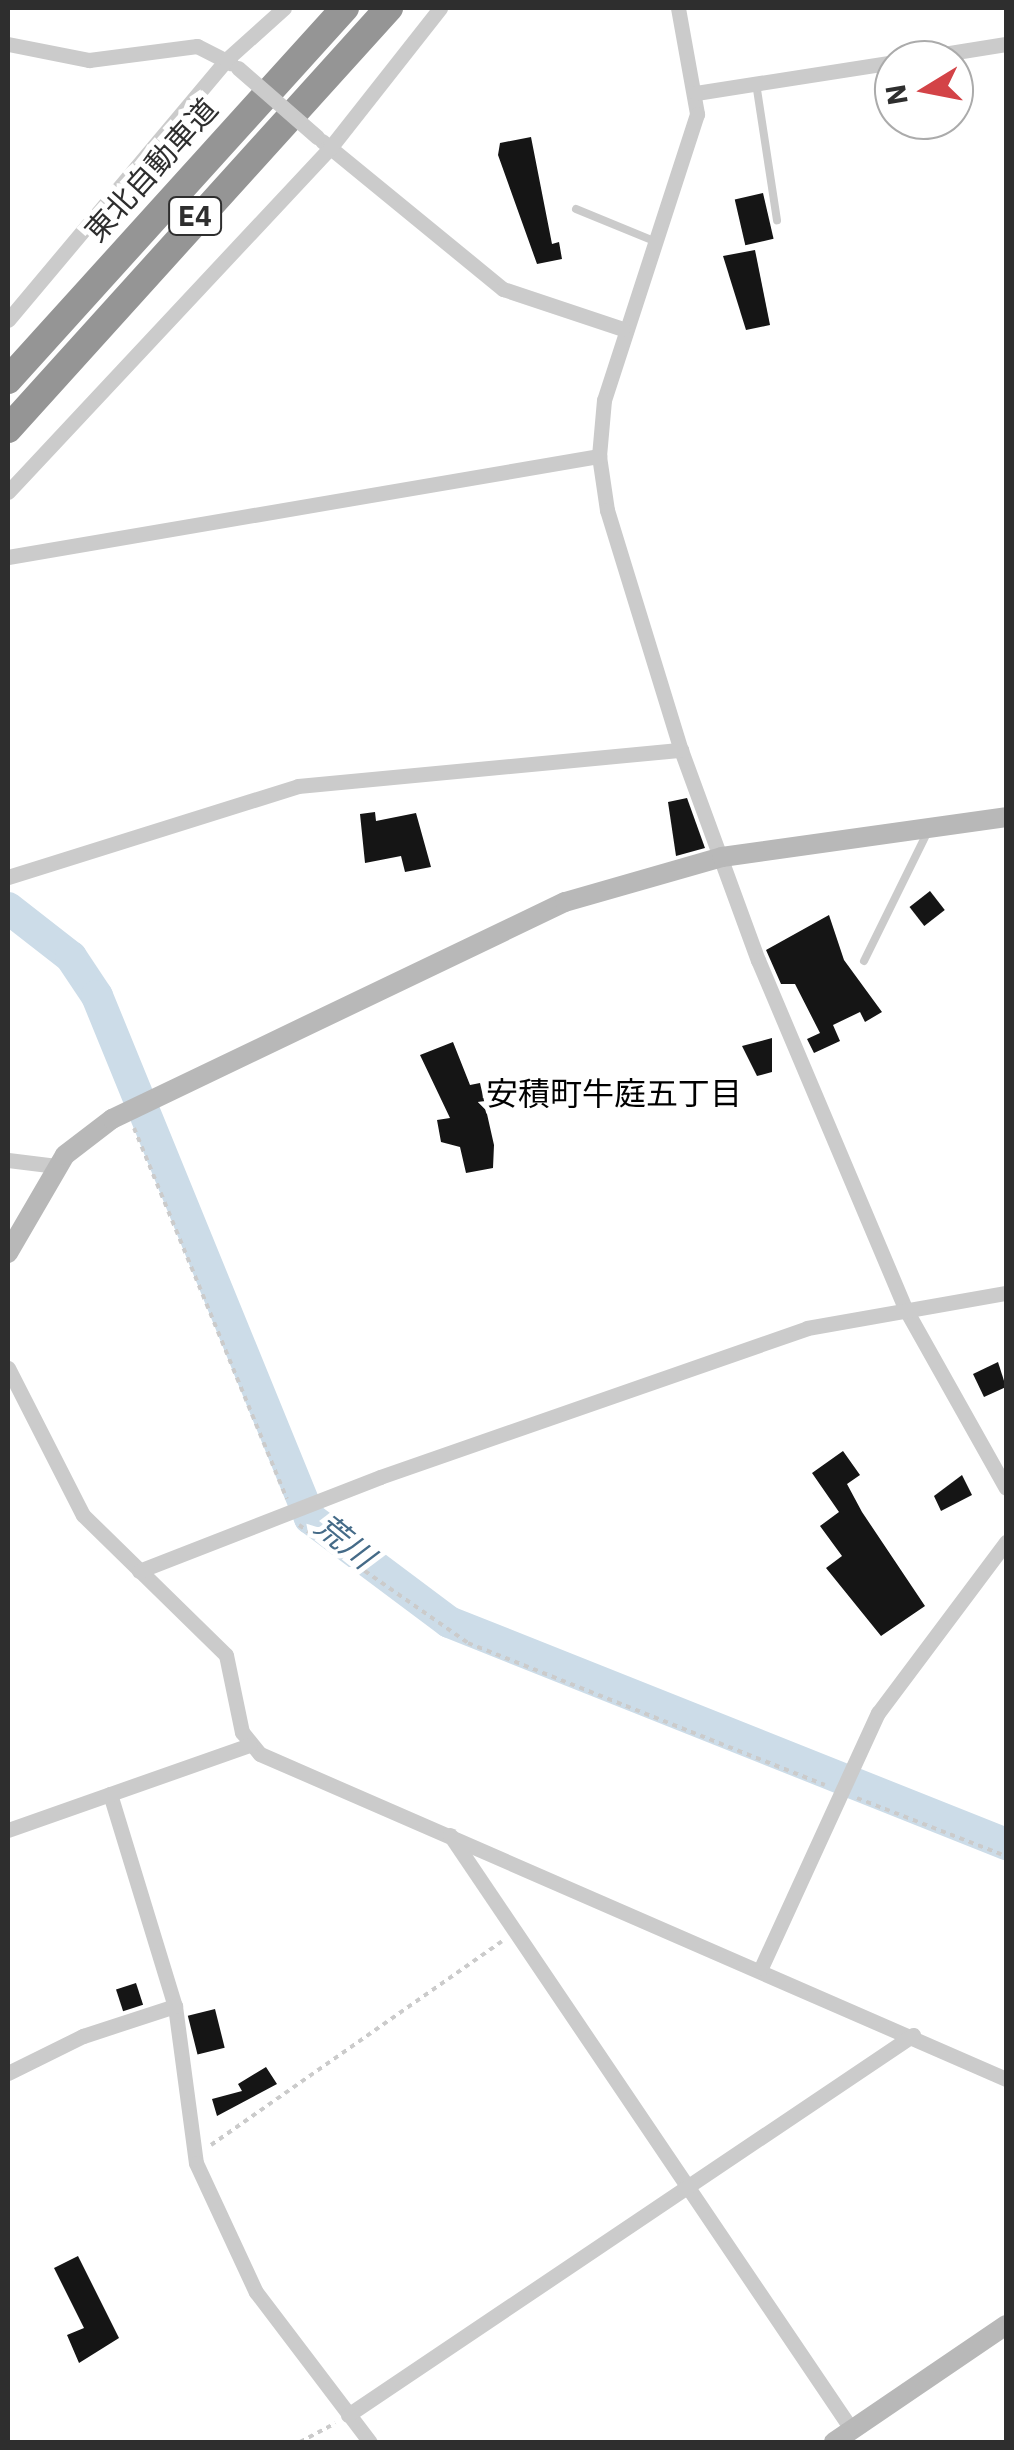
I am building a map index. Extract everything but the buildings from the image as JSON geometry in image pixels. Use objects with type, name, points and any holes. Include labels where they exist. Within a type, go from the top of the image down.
[{"type":"highway","name":"東北自動車道","points":[[8,380],[346,8]]},
{"type":"highway","name":"E4","points":[[8,429],[389,8]]},
{"type":"street","points":[[8,320],[284,8]]},
{"type":"street","points":[[8,492],[440,8]]},
{"type":"street","points":[[678,8],[697,114],[623,329],[599,456],[615,542],[681,750],[906,1310],[1006,1488]]},
{"type":"street","points":[[8,44],[90,60],[197,46],[232,64],[503,289],[623,329]]},
{"type":"street","points":[[974,49],[1006,44]]},
{"type":"street","points":[[696,93],[874,65]]},
{"type":"street","points":[[8,557],[599,456]]},
{"type":"street","points":[[8,877],[298,786],[681,750]]},
{"type":"street","points":[[8,1253],[57,1166],[127,1110],[565,902],[722,857],[1006,817]]},
{"type":"street","points":[[8,1160],[57,1166]]},
{"type":"street","points":[[139,1571],[292,1512],[807,1328],[1006,1293]]},
{"type":"street","points":[[8,1368],[73,1501],[226,1655],[248,1745]]},
{"type":"street","points":[[761,1968],[840,1791],[891,1693],[1006,1542]]},
{"type":"street","points":[[8,1830],[248,1745],[1006,2079]]},
{"type":"street","points":[[110,1794],[175,2006],[194,2156],[256,2292],[370,2442]]},
{"type":"street","points":[[450,1835],[511,1935],[685,2187],[843,2436],[1006,2325]]},
{"type":"street","points":[[8,2074],[83,2036],[175,2006]]},
{"type":"street","points":[[348,2415],[913,2035]]},
{"type":"lane","points":[[756,83],[777,220]]},
{"type":"lane","points":[[576,209],[654,241]]},
{"type":"lane","points":[[864,961],[928,828]]},
{"type":"path","points":[[127,1110],[292,1512],[327,1548],[468,1643],[1006,1856]]},
{"type":"path","points":[[194,2156],[511,1935]]},
{"type":"path","points":[[300,2442],[348,2415]]},
{"type":"waterway","name":"荒川","points":[[8,908],[71,957],[97,996],[310,1518],[449,1622],[1006,1844]]},
{"type":"district","name":"安積町牛庭五丁目","points":[[614,1093]]}]
